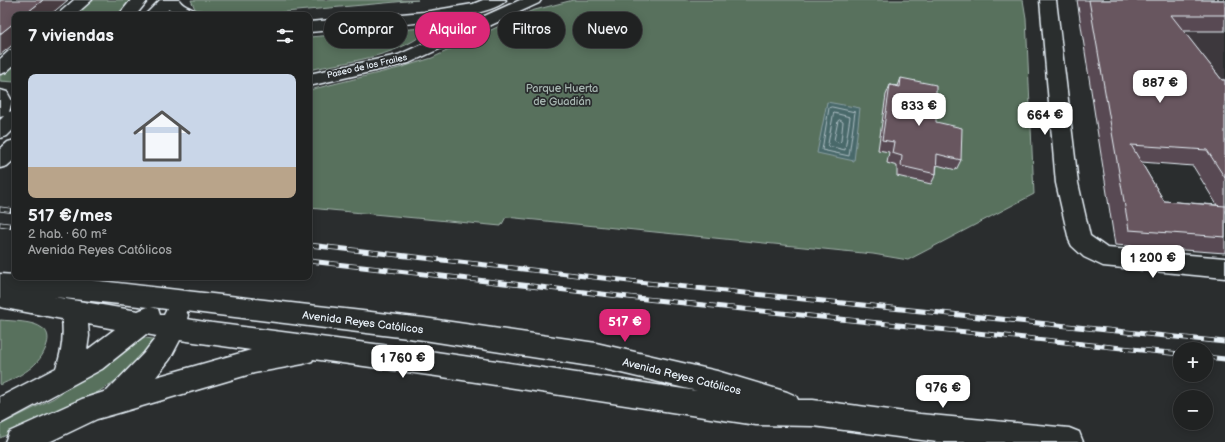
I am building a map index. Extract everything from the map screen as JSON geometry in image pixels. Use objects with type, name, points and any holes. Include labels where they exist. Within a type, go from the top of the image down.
[{"type":"street","points":[[69,12],[84,0]]},
{"type":"street","points":[[130,12],[140,0]]},
{"type":"street","points":[[156,12],[170,0],[177,9],[184,12]]},
{"type":"street","points":[[312,15],[358,14],[440,5],[465,0]]},
{"type":"street","points":[[453,12],[476,8],[498,0]]},
{"type":"street","name":"Paseo de los Frailes","points":[[490,20],[533,0]]},
{"type":"street","points":[[1048,0],[1067,183],[1080,240],[1092,251],[1103,257],[1225,268]]},
{"type":"street","points":[[312,27],[415,18]]},
{"type":"street","name":"Paseo de los Frailes","points":[[312,79],[403,59],[428,48]]},
{"type":"street","points":[[0,68],[12,58]]},
{"type":"street","points":[[0,96],[3,101],[0,111]]},
{"type":"street","points":[[0,111],[12,108]]},
{"type":"street","points":[[0,131],[12,120]]},
{"type":"street","points":[[0,161],[12,150]]},
{"type":"street","points":[[0,168],[12,165]]},
{"type":"street","name":"Avenida Reyes Católicos","points":[[0,284],[83,289],[424,329],[596,355],[717,384],[813,413],[922,434],[1068,442]]},
{"type":"street","name":"Avenida Reyes Católicos","points":[[0,297],[15,301],[174,328],[323,350],[436,364],[756,412],[813,413]]},
{"type":"street","points":[[0,411],[93,361],[174,299]]},
{"type":"street","points":[[115,401],[146,369],[166,343],[174,328],[174,299]]},
{"type":"street","points":[[66,376],[76,350],[77,327],[73,310]]},
{"type":"street","points":[[19,442],[92,408],[115,401],[254,361],[323,350]]},
{"type":"shaded area","points":[[1225,0],[1225,95],[1171,31]]},
{"type":"green space","points":[[84,0],[140,0],[130,12],[69,12]]},
{"type":"green space","points":[[191,0],[418,0],[285,12],[211,12],[195,9]]},
{"type":"green space","name":"Parque Huerta de Guadián","points":[[573,0],[1023,0],[1026,18],[1034,194],[908,260],[873,254],[506,217],[501,226],[312,208],[312,89],[399,68],[432,58],[453,48],[490,48],[490,30],[498,27],[498,48],[565,48],[565,12],[529,12]]},
{"type":"green space","points":[[407,29],[415,29],[415,40],[407,44]]},
{"type":"green space","points":[[324,36],[324,48],[399,48],[370,58],[312,69],[312,37]]},
{"type":"green space","points":[[12,58],[12,82],[0,81],[0,68]]},
{"type":"green space","points":[[0,320],[34,324],[46,331],[48,339],[44,352],[35,364],[22,374],[0,385]]},
{"type":"green space","points":[[138,337],[153,339],[132,370],[98,392],[0,438],[0,425],[54,398]]},
{"type":"water","points":[[827,102],[860,108],[854,161],[817,153]]},
{"type":"building","points":[[0,0],[43,0],[28,12],[12,12],[12,24],[0,34]]},
{"type":"building","points":[[1089,0],[1225,0],[1225,15],[1171,15],[1222,80],[1225,80],[1225,178],[1207,150],[1131,145],[1164,201],[1225,206],[1225,237],[1129,230]]},
{"type":"building","points":[[901,78],[936,85],[936,122],[962,128],[961,160],[937,154],[936,174],[901,166],[902,156],[892,153],[894,142],[882,140],[890,85],[900,87]]},
{"type":"railway","points":[[0,209],[12,211]]},
{"type":"railway","points":[[0,224],[12,226]]},
{"type":"railway","points":[[312,245],[647,283],[1225,342]]},
{"type":"railway","points":[[312,261],[646,299],[1173,353]]},
{"type":"railway","points":[[1213,358],[1225,359]]}]
